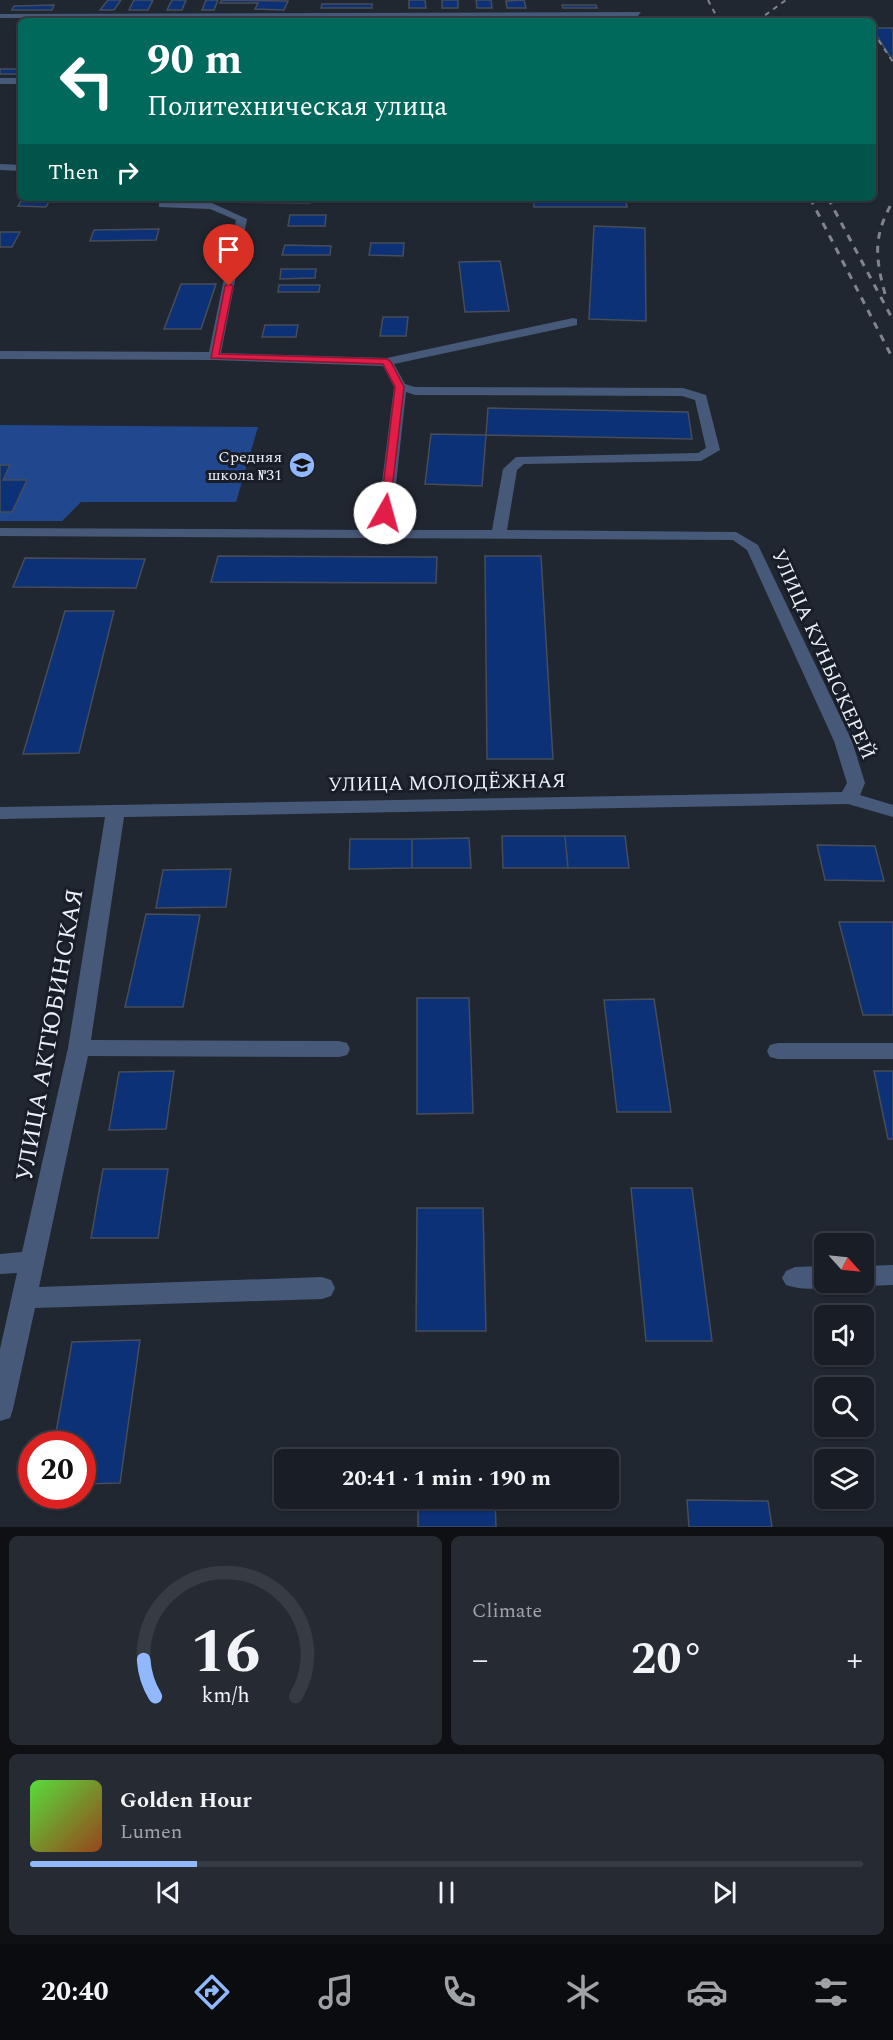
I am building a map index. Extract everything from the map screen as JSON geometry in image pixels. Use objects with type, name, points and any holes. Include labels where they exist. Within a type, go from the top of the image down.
[{"type":"street","points":[[0,16],[638,14]]},
{"type":"street","points":[[0,81],[18,81]]},
{"type":"street","points":[[0,167],[18,168]]},
{"type":"street","points":[[164,201],[163,205],[212,206],[242,219],[214,356]]},
{"type":"street","points":[[0,355],[214,356],[387,362],[573,322]]},
{"type":"street","points":[[383,534],[400,387],[387,362]]},
{"type":"street","points":[[0,532],[499,535],[510,469],[521,460],[701,457],[713,450],[701,398],[683,392],[415,391],[400,387]]},
{"type":"street","name":"УЛИЦА КУНЫСКЕРЕЙ","points":[[499,535],[736,536],[753,548],[843,741],[856,783],[849,798]]},
{"type":"street","name":"УЛИЦА МОЛОДЁЖНАЯ","points":[[0,813],[849,798],[893,811]]},
{"type":"street","name":"УЛИЦА АКТЮБИНСКАЯ","points":[[0,1409],[79,1048],[116,811]]},
{"type":"street","points":[[79,1048],[339,1049]]},
{"type":"street","points":[[778,1051],[893,1051]]},
{"type":"street","points":[[0,1264],[33,1262]]},
{"type":"street","points":[[874,1276],[893,1275]]},
{"type":"street","points":[[795,1278],[814,1277]]},
{"type":"street","points":[[26,1298],[321,1288]]},
{"type":"shaded area","points":[[0,425],[258,427],[236,502],[81,502],[62,521],[0,521]]},
{"type":"building","points":[[108,0],[121,0],[114,10],[100,10]]},
{"type":"building","points":[[134,0],[153,0],[148,10],[129,10]]},
{"type":"building","points":[[172,0],[186,0],[182,10],[167,10]]},
{"type":"building","points":[[206,0],[218,0],[214,10],[202,10]]},
{"type":"building","points":[[222,0],[288,1],[284,10],[255,9],[258,3],[220,3]]},
{"type":"building","points":[[409,0],[425,0],[426,8],[409,8]]},
{"type":"building","points":[[442,0],[458,0],[458,8],[442,8]]},
{"type":"building","points":[[476,0],[491,0],[492,8],[477,8]]},
{"type":"building","points":[[524,0],[526,8],[507,8],[506,1]]},
{"type":"building","points":[[322,4],[372,4],[372,8],[321,8]]},
{"type":"building","points":[[54,5],[52,10],[12,10],[14,6]]},
{"type":"building","points":[[562,5],[596,5],[597,8],[563,8]]},
{"type":"building","points":[[876,28],[893,28],[893,61],[876,35]]},
{"type":"building","points":[[0,69],[18,69],[18,74],[0,74]]},
{"type":"building","points":[[21,201],[49,201],[46,207],[18,206]]},
{"type":"building","points":[[218,201],[310,201],[310,203]]},
{"type":"building","points":[[533,201],[626,201],[627,207],[534,207]]},
{"type":"building","points":[[290,215],[326,215],[325,226],[288,226]]},
{"type":"building","points":[[594,226],[645,228],[646,321],[589,319]]},
{"type":"building","points":[[159,229],[156,240],[90,241],[94,230]]},
{"type":"building","points":[[0,232],[20,232],[12,247],[0,247]]},
{"type":"building","points":[[371,243],[404,243],[403,256],[369,255]]},
{"type":"building","points":[[285,245],[331,246],[330,255],[282,255]]},
{"type":"building","points":[[500,261],[509,311],[465,312],[459,262]]},
{"type":"building","points":[[281,269],[316,269],[315,278],[280,279]]},
{"type":"building","points":[[181,284],[216,284],[201,329],[164,329]]},
{"type":"building","points":[[279,285],[320,285],[319,292],[278,292]]},
{"type":"building","points":[[383,317],[408,317],[406,336],[380,336]]},
{"type":"building","points":[[265,325],[298,325],[296,337],[262,337]]},
{"type":"building","points":[[488,408],[688,412],[692,439],[486,435]]},
{"type":"building","points":[[431,434],[486,435],[482,486],[425,484]]},
{"type":"building","points":[[0,465],[10,465],[3,480],[27,480],[12,512],[0,512]]},
{"type":"building","points":[[218,556],[437,557],[436,583],[211,582]]},
{"type":"building","points":[[485,556],[541,556],[553,759],[487,759]]},
{"type":"building","points":[[25,558],[145,559],[136,588],[13,587]]},
{"type":"building","points":[[65,611],[114,611],[79,753],[23,754]]},
{"type":"building","points":[[502,836],[565,836],[568,868],[503,868]]},
{"type":"building","points":[[565,836],[625,836],[629,868],[568,868]]},
{"type":"building","points":[[469,838],[471,868],[412,868],[412,839]]},
{"type":"building","points":[[350,839],[412,839],[412,868],[349,869]]},
{"type":"building","points":[[817,845],[875,846],[884,881],[825,880]]},
{"type":"building","points":[[231,869],[226,907],[156,908],[163,870]]},
{"type":"building","points":[[146,914],[200,915],[183,1007],[125,1007]]},
{"type":"building","points":[[839,922],[893,922],[893,1015],[863,1015]]},
{"type":"building","points":[[417,998],[469,998],[473,1113],[417,1114]]},
{"type":"building","points":[[654,999],[671,1112],[617,1112],[604,1000]]},
{"type":"building","points":[[174,1071],[166,1129],[109,1130],[119,1072]]},
{"type":"building","points":[[874,1071],[893,1071],[893,1139],[888,1139]]},
{"type":"building","points":[[103,1169],[168,1169],[158,1238],[91,1238]]},
{"type":"building","points":[[631,1188],[692,1188],[712,1341],[646,1341]]},
{"type":"building","points":[[417,1208],[483,1208],[486,1331],[416,1331]]},
{"type":"building","points":[[140,1340],[120,1483],[96,1484],[96,1431],[56,1431],[72,1342]]},
{"type":"building","points":[[687,1500],[768,1501],[772,1527],[689,1527]]},
{"type":"building","points":[[418,1509],[495,1509],[496,1527],[418,1527]]},
{"type":"railway","points":[[708,0],[717,18]]},
{"type":"railway","points":[[761,18],[786,0]]},
{"type":"railway","points":[[876,36],[893,62]]},
{"type":"railway","points":[[812,201],[893,359]]},
{"type":"railway","points":[[830,201],[893,320]]},
{"type":"railway","points":[[885,294],[879,268],[878,246],[882,225],[893,201]]},
{"type":"place","name":"Средняя школа №31","points":[[302,465]]},
{"type":"route","points":[[229,286],[214,356],[387,362],[394,381],[400,387],[385,513]]}]
